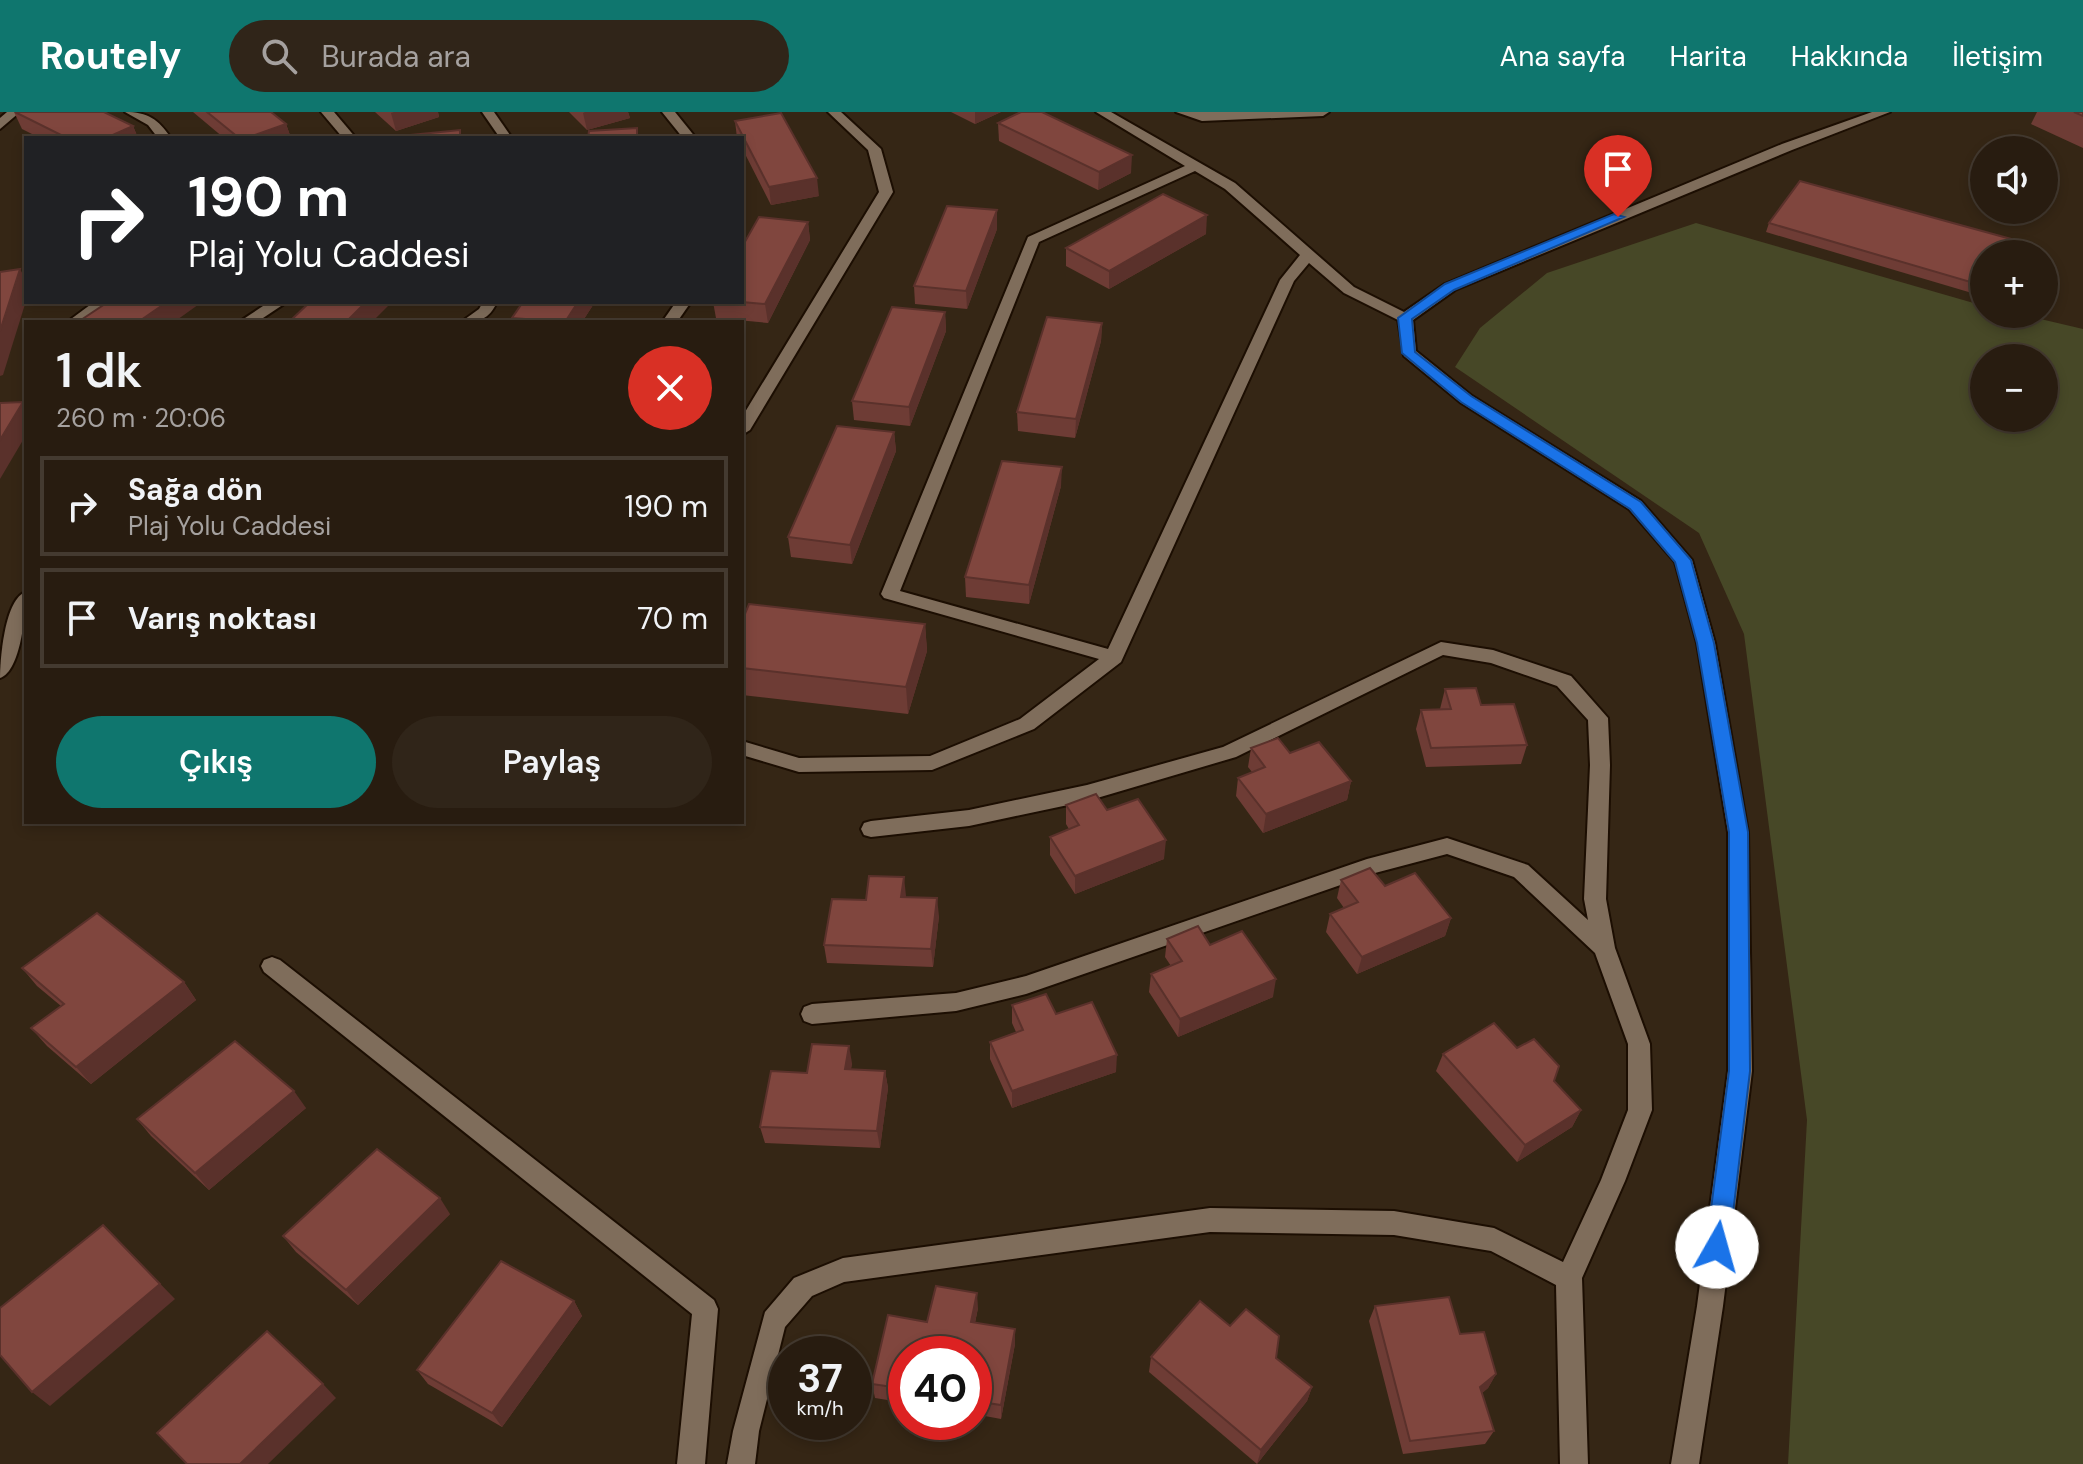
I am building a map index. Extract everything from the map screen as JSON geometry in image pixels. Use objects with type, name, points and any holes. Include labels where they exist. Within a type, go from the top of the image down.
[{"type":"street","points":[[0,125],[14,112]]},
{"type":"street","points":[[131,112],[153,122],[164,136]]},
{"type":"street","points":[[327,112],[348,136]]},
{"type":"street","points":[[488,112],[505,136]]},
{"type":"street","points":[[668,112],[688,136]]},
{"type":"street","points":[[744,427],[886,192],[874,149],[834,112]]},
{"type":"street","points":[[1102,112],[1230,186],[1349,290],[1405,318]]},
{"type":"street","points":[[1182,112],[1202,117],[1323,112]]},
{"type":"street","points":[[1405,318],[1450,287],[1787,147],[1884,112]]},
{"type":"street","points":[[1114,657],[890,594],[1033,240],[1195,166]]},
{"type":"street","points":[[744,749],[799,765],[932,763],[1027,724],[1114,657],[1287,280],[1307,256]]},
{"type":"street","points":[[77,320],[101,304]]},
{"type":"street","points":[[249,320],[277,304]]},
{"type":"street","points":[[471,320],[485,312],[489,304]]},
{"type":"street","points":[[1405,318],[1409,353],[1466,399],[1635,505],[1683,560],[1706,643],[1738,832],[1740,1071],[1710,1306],[1685,1464]]},
{"type":"street","points":[[0,671],[24,604]]},
{"type":"street","points":[[871,829],[969,818],[1087,793],[1229,752],[1441,648],[1493,657],[1564,681],[1598,718],[1600,765],[1595,899],[1604,948],[1639,1044],[1640,1110],[1613,1181],[1569,1278],[1574,1464]]},
{"type":"street","points":[[812,1014],[956,1002],[1026,985],[1374,865],[1447,846],[1521,871],[1604,948]]},
{"type":"street","points":[[272,966],[705,1309],[691,1464]]},
{"type":"street","points":[[741,1464],[746,1431],[774,1321],[803,1287],[843,1270],[1210,1220],[1394,1223],[1494,1240],[1569,1278]]},
{"type":"green space","points":[[1696,223],[1970,302],[1970,328],[2058,328],[2058,323],[2083,329],[2083,1464],[1788,1464],[1807,1120],[1744,634],[1699,533],[1455,367],[1480,328],[1547,273]]},
{"type":"building","points":[[15,112],[104,112],[133,126],[110,136],[63,136]]},
{"type":"building","points":[[207,112],[271,112],[286,124],[252,136],[237,136]]},
{"type":"building","points":[[1021,112],[1042,112],[1132,155],[1099,172],[998,123]]},
{"type":"building","points":[[781,113],[817,178],[769,187],[735,121]]},
{"type":"building","points":[[637,128],[637,136],[588,136],[589,131]]},
{"type":"building","points":[[460,130],[460,136],[411,135]]},
{"type":"building","points":[[1800,181],[2011,239],[1970,240],[1970,282],[1769,223]]},
{"type":"building","points":[[1163,194],[1207,215],[1109,271],[1066,248]]},
{"type":"building","points":[[947,206],[997,210],[966,291],[914,286]]},
{"type":"building","points":[[759,217],[808,222],[765,304],[744,302],[744,243]]},
{"type":"building","points":[[20,269],[0,331],[0,272]]},
{"type":"building","points":[[105,304],[164,304],[141,320],[81,320]]},
{"type":"building","points":[[308,304],[364,304],[348,320],[291,320]]},
{"type":"building","points":[[522,304],[577,304],[566,320],[512,318]]},
{"type":"building","points":[[892,307],[945,312],[909,407],[852,401]]},
{"type":"building","points":[[1047,317],[1102,323],[1076,419],[1017,412]]},
{"type":"building","points":[[23,402],[0,440],[0,403]]},
{"type":"building","points":[[837,426],[894,432],[850,545],[788,537]]},
{"type":"building","points":[[1002,461],[1062,467],[1029,585],[965,577]]},
{"type":"building","points":[[749,604],[925,624],[906,687],[744,668],[744,616]]},
{"type":"building","points":[[1476,688],[1481,705],[1514,704],[1527,745],[1431,748],[1421,710],[1451,709],[1445,689]]},
{"type":"building","points":[[1278,738],[1290,753],[1319,742],[1351,781],[1266,814],[1238,778],[1265,767],[1251,748]]},
{"type":"building","points":[[1096,794],[1107,810],[1138,799],[1166,840],[1075,876],[1050,837],[1079,825],[1066,805]]},
{"type":"building","points":[[1370,868],[1385,886],[1415,873],[1451,918],[1362,957],[1330,914],[1358,902],[1341,880]]},
{"type":"building","points":[[869,876],[904,877],[901,897],[937,898],[931,949],[824,945],[832,899],[866,900]]},
{"type":"building","points":[[97,913],[184,982],[76,1067],[31,1028],[64,1004],[22,968]]},
{"type":"building","points":[[1198,926],[1210,945],[1242,931],[1276,979],[1180,1019],[1151,974],[1182,961],[1167,939]]},
{"type":"building","points":[[1046,994],[1056,1014],[1092,1002],[1117,1055],[1012,1091],[990,1042],[1023,1030],[1012,1005]]},
{"type":"building","points":[[1494,1023],[1517,1048],[1534,1039],[1559,1066],[1554,1081],[1581,1110],[1525,1145],[1443,1054]]},
{"type":"building","points":[[235,1041],[294,1091],[195,1173],[137,1119]]},
{"type":"building","points":[[812,1044],[849,1046],[845,1069],[885,1071],[877,1131],[760,1127],[771,1071],[807,1073]]},
{"type":"building","points":[[377,1149],[440,1198],[346,1290],[283,1236]]},
{"type":"building","points":[[103,1225],[160,1284],[32,1392],[0,1355],[0,1308]]},
{"type":"building","points":[[501,1261],[574,1301],[492,1413],[417,1370]]},
{"type":"building","points":[[936,1286],[977,1293],[971,1322],[1015,1329],[1001,1405],[992,1404],[992,1336],[888,1336],[888,1386],[872,1384],[888,1315],[927,1322]]},
{"type":"building","points":[[1449,1297],[1460,1334],[1484,1332],[1496,1374],[1480,1387],[1494,1431],[1410,1441],[1375,1306]]},
{"type":"building","points":[[1200,1301],[1230,1326],[1246,1309],[1279,1336],[1276,1358],[1312,1387],[1261,1450],[1151,1357]]},
{"type":"building","points":[[267,1331],[323,1384],[240,1464],[187,1464],[157,1433]]},
{"type":"route","points":[[1618,217],[1450,287],[1405,318],[1409,353],[1466,399],[1635,505],[1683,560],[1706,643],[1738,832],[1740,1071],[1717,1247]]}]
